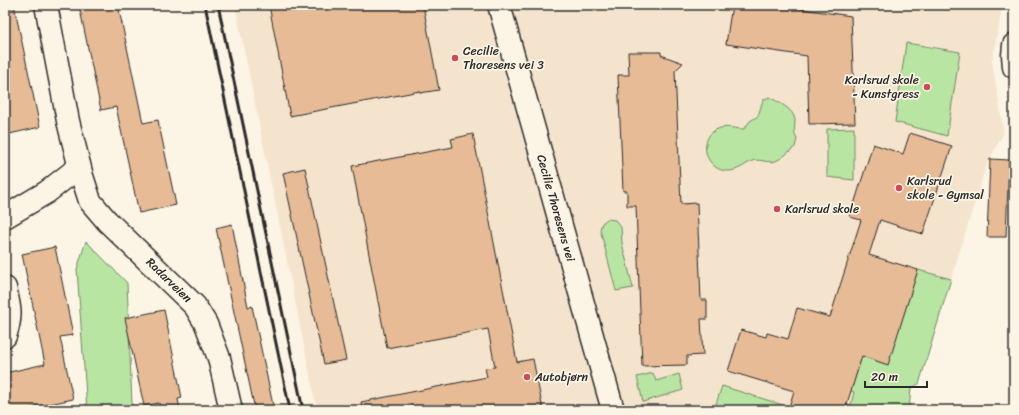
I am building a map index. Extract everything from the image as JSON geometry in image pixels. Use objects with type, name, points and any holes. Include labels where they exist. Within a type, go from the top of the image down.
[{"type":"street","name":"Radarveien","points":[[46,5],[68,121],[79,167],[90,201],[107,221],[195,306],[206,324],[219,358],[231,410]]},
{"type":"street","name":"Cecilie Thoresens vei","points":[[499,5],[613,410]]},
{"type":"street","points":[[1014,45],[1012,54],[1014,67]]},
{"type":"street","points":[[5,217],[47,192],[79,167]]},
{"type":"street","points":[[5,288],[10,309],[10,321],[5,336]]},
{"type":"shaded area","points":[[235,5],[1003,5],[992,61],[1004,133],[986,166],[919,384],[911,388],[909,410],[317,410]]},
{"type":"green space","name":"Karlsrud skole - Kunstgress","points":[[906,43],[960,52],[947,136],[895,122]]},
{"type":"green space","points":[[769,97],[785,106],[792,112],[795,120],[795,132],[797,139],[795,147],[781,158],[773,162],[755,160],[730,171],[721,170],[714,166],[706,153],[708,138],[712,132],[723,127],[744,129],[750,121],[758,116],[763,100]]},
{"type":"green space","points":[[854,128],[854,180],[827,177],[827,129]]},
{"type":"green space","points":[[607,219],[615,220],[621,227],[622,243],[633,288],[616,291],[600,229],[602,223]]},
{"type":"green space","points":[[86,241],[127,283],[132,405],[137,410],[87,410],[77,269]]},
{"type":"green space","points":[[918,270],[951,279],[919,384],[911,388],[909,410],[845,410],[847,404],[851,405],[854,392],[851,391],[862,356],[887,364]]},
{"type":"green space","points":[[653,373],[656,381],[679,374],[683,390],[643,402],[637,377]]},
{"type":"green space","points":[[722,386],[783,405],[782,410],[714,410]]},
{"type":"building","points":[[5,5],[14,5],[40,127],[5,135]]},
{"type":"building","points":[[79,5],[118,5],[143,123],[158,120],[176,205],[139,213],[116,107],[101,110]]},
{"type":"building","points":[[269,5],[423,5],[439,90],[420,93],[420,91],[290,116]]},
{"type":"building","points":[[732,5],[774,5],[851,16],[855,123],[809,124],[807,56],[726,44]]},
{"type":"building","points":[[628,52],[661,52],[661,55],[683,63],[675,71],[681,204],[697,203],[701,300],[707,300],[707,319],[701,319],[703,355],[687,356],[687,365],[642,366],[636,206],[627,206],[627,191],[623,191],[618,75],[629,75]]},
{"type":"building","points":[[910,133],[952,146],[923,234],[880,220],[869,255],[918,270],[888,365],[862,356],[845,410],[788,410],[794,391],[728,371],[741,330],[766,337],[767,333],[788,339],[797,308],[830,317],[861,220],[850,217],[873,144],[903,154]]},
{"type":"building","points":[[473,134],[517,362],[533,359],[543,410],[362,410],[361,402],[487,377],[485,368],[495,367],[488,329],[387,348],[352,166],[453,147],[451,139]]},
{"type":"building","points":[[990,159],[1009,160],[1006,237],[987,237]]},
{"type":"building","points":[[305,168],[346,360],[324,364],[283,173]]},
{"type":"building","points":[[232,224],[248,307],[252,306],[274,410],[255,410],[216,228]]},
{"type":"building","points":[[55,247],[73,335],[60,337],[73,399],[22,410],[5,410],[5,373],[45,364],[22,254]]},
{"type":"building","points":[[164,310],[182,398],[178,399],[180,410],[160,410],[159,403],[144,406],[125,318]]},
{"type":"railway","points":[[205,5],[290,410]]},
{"type":"railway","points":[[218,5],[303,410]]},
{"type":"place","name":"Cecilie Thoresens vei 3","points":[[455,58]]},
{"type":"place","name":"Karlsrud skole - Kunstgress","points":[[927,87]]},
{"type":"place","name":"Karlsrud skole - Gymsal","points":[[899,188]]},
{"type":"place","name":"Karlsrud skole","points":[[777,209]]},
{"type":"place","name":"Autobjørn","points":[[527,377]]}]
